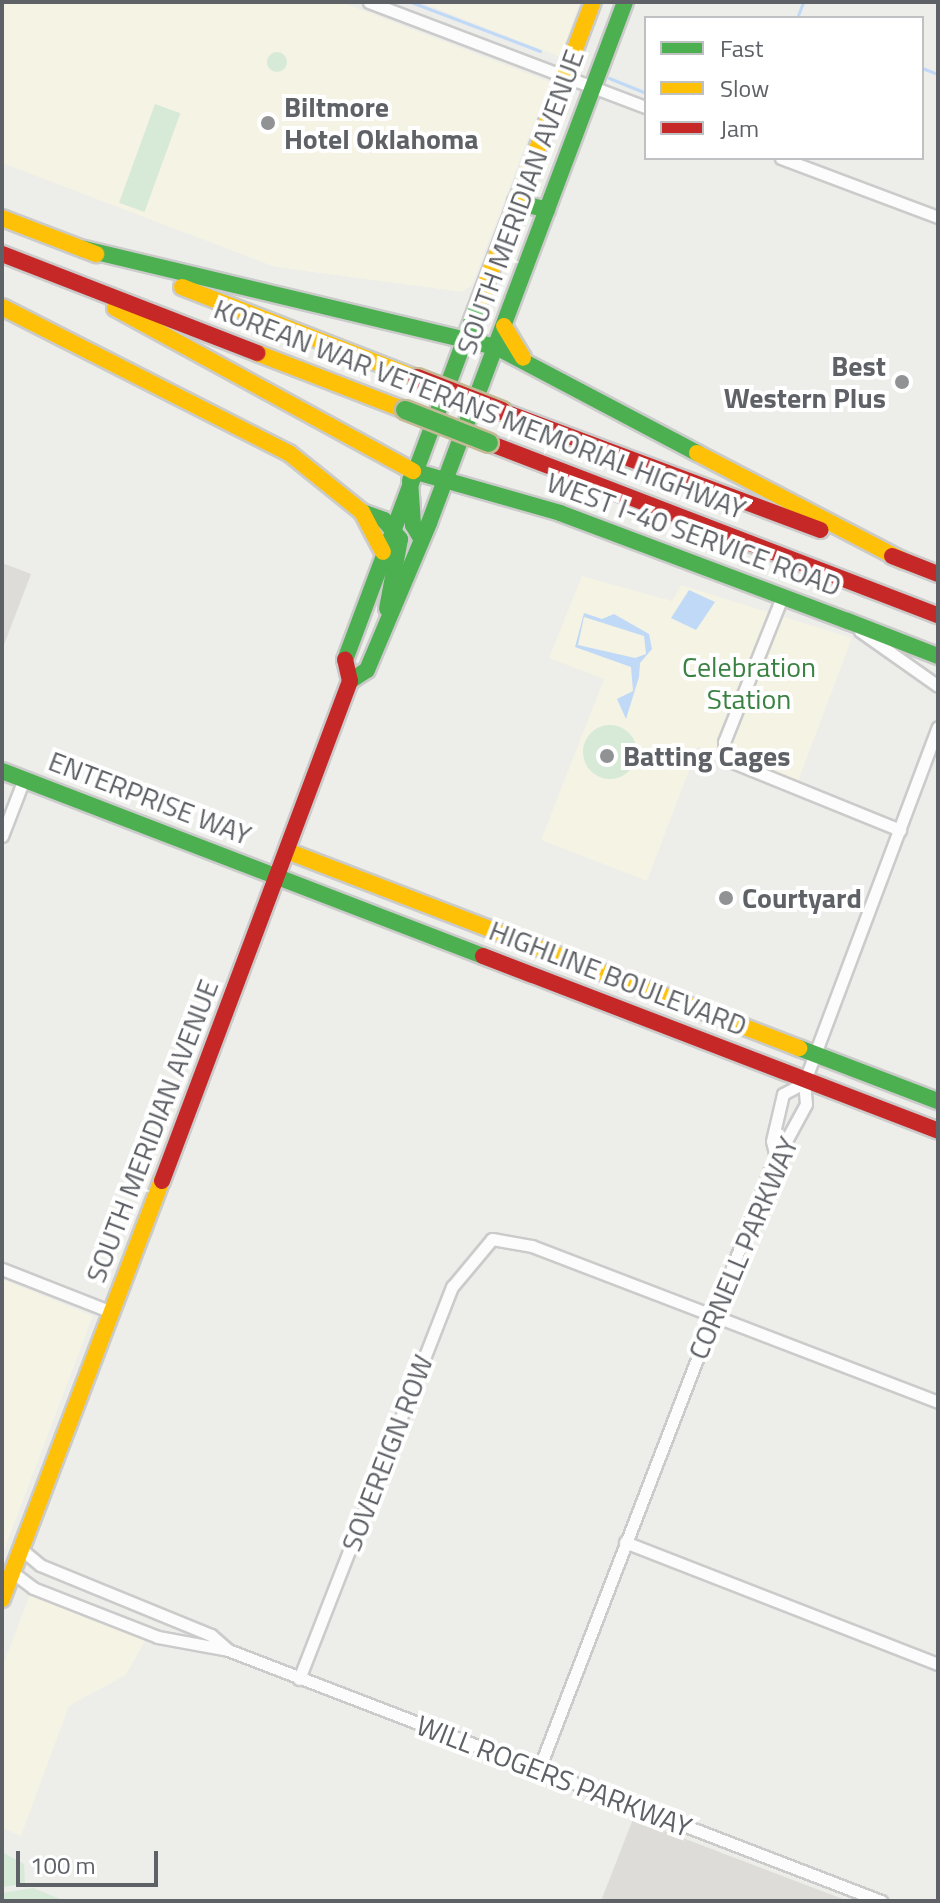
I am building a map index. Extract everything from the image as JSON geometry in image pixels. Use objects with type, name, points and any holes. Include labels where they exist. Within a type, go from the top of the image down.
[{"type":"main road","name":"SOUTH MERIDIAN AVENUE","points":[[2,1599],[278,877],[350,681],[345,661],[392,527],[593,2]]},
{"type":"main road","name":"SOUTH MERIDIAN AVENUE","points":[[350,681],[367,670],[425,532],[625,2]]},
{"type":"main road","points":[[516,202],[547,210]]},
{"type":"main road","name":"KOREAN WAR VETERANS MEMORIAL HIGHWAY","points":[[2,218],[502,411],[938,574]]},
{"type":"main road","points":[[84,249],[245,293],[464,337],[496,347],[904,561]]},
{"type":"main road","name":"KOREAN WAR VETERANS MEMORIAL HIGHWAY","points":[[2,254],[938,615]]},
{"type":"main road","name":"WEST I-40 SERVICE ROAD","points":[[56,275],[411,475],[560,513],[848,621]]},
{"type":"main road","points":[[2,307],[276,445],[362,512],[392,527],[400,544],[386,622]]},
{"type":"main road","points":[[504,326],[526,361]]},
{"type":"main road","points":[[411,475],[413,525],[425,532],[473,489]]},
{"type":"main road","points":[[362,512],[383,552]]},
{"type":"main road","points":[[848,621],[938,656]]},
{"type":"main road","name":"ENTERPRISE WAY","points":[[2,771],[278,877]]},
{"type":"main road","name":"HIGHLINE BOULEVARD","points":[[287,851],[938,1101]]},
{"type":"main road","name":"HIGHLINE BOULEVARD","points":[[278,877],[938,1131]]},
{"type":"main road","points":[[346,904],[356,878]]},
{"type":"street","points":[[369,2],[644,106]]},
{"type":"street","points":[[786,160],[938,217]]},
{"type":"street","points":[[782,597],[724,757],[737,770],[900,830]]},
{"type":"street","name":"WEST I-40 SERVICE ROAD","points":[[848,621],[938,686]]},
{"type":"street","name":"CORNELL PARKWAY","points":[[539,1769],[776,1157],[806,1104],[804,1081],[938,727]]},
{"type":"street","points":[[2,836],[24,779]]},
{"type":"street","points":[[776,1157],[772,1141],[783,1094],[804,1081]]},
{"type":"street","name":"SOVEREIGN ROW","points":[[299,1679],[452,1287],[477,1248],[492,1239],[532,1246],[713,1318]]},
{"type":"street","points":[[2,1269],[112,1312]]},
{"type":"street","points":[[713,1318],[938,1402]]},
{"type":"street","points":[[625,1542],[938,1664]]},
{"type":"street","name":"WILL ROGERS PARKWAY","points":[[21,1549],[40,1565],[152,1609],[228,1650],[881,1901]]},
{"type":"street","name":"WILL ROGERS PARKWAY","points":[[12,1572],[33,1588],[143,1631],[206,1651],[228,1650]]},
{"type":"street","points":[[108,1617],[117,1595]]},
{"type":"street","points":[[143,1631],[152,1609]]},
{"type":"shaded area","name":"Biltmore Hotel Oklahoma","points":[[2,2],[341,2],[550,82],[472,285],[462,292],[275,267],[2,163]]},
{"type":"shaded area","points":[[420,2],[580,2],[560,57]]},
{"type":"shaded area","points":[[2,563],[31,574],[2,650]]},
{"type":"shaded area","name":"Celebration Station","points":[[582,576],[672,601],[681,585],[852,638],[797,784],[698,747],[647,881],[541,840],[604,679],[549,658]]},
{"type":"shaded area","points":[[2,1279],[93,1316],[2,1556]]},
{"type":"shaded area","points":[[30,1594],[146,1639],[126,1675],[69,1706],[21,1836],[2,1828],[2,1668]]},
{"type":"shaded area","points":[[633,1819],[848,1901],[601,1901]]},
{"type":"green space","points":[[273,52],[281,52],[287,62],[281,72],[273,72],[267,66],[267,58]]},
{"type":"green space","points":[[155,104],[180,113],[144,212],[119,203]]},
{"type":"green space","name":"Batting Cages","points":[[610,725],[629,733],[637,752],[629,771],[610,779],[591,771],[583,752],[591,733]]},
{"type":"green space","points":[[2,1852],[24,1864],[25,1884],[2,1887]]},
{"type":"green space","points":[[33,1888],[65,1901],[2,1901],[2,1893]]},
{"type":"water","points":[[689,590],[715,602],[696,630],[671,618]]},
{"type":"water","points":[[584,613],[602,619],[614,614],[649,634],[652,649],[640,663],[639,677],[626,719],[617,699],[633,691],[631,667],[575,647]],"holes":[[[584,617],[644,636],[646,654],[635,658],[578,645]]]},
{"type":"waterway","points":[[411,2],[540,51]]},
{"type":"waterway","points":[[798,16],[803,2]]},
{"type":"waterway","points":[[924,69],[938,74]]},
{"type":"waterway","points":[[609,78],[644,92]]},
{"type":"traffic: fast","points":[[350,681],[367,670],[429,523],[625,2]]},
{"type":"traffic: fast","points":[[516,202],[547,210]]},
{"type":"traffic: fast","points":[[84,249],[496,347],[697,453]]},
{"type":"traffic: fast","points":[[345,660],[480,299]]},
{"type":"traffic: fast","points":[[405,410],[489,443]]},
{"type":"traffic: fast","points":[[413,471],[560,513],[848,621]]},
{"type":"traffic: fast","points":[[410,480],[413,525],[422,540]]},
{"type":"traffic: fast","points":[[362,512],[384,520],[400,539],[387,609]]},
{"type":"traffic: fast","points":[[848,621],[938,656]]},
{"type":"traffic: fast","points":[[2,771],[483,956]]},
{"type":"traffic: fast","points":[[799,1048],[938,1101]]},
{"type":"traffic: slow","points":[[480,299],[593,2]]},
{"type":"traffic: slow","points":[[2,218],[96,254]]},
{"type":"traffic: slow","points":[[182,287],[417,378]]},
{"type":"traffic: slow","points":[[2,307],[289,453],[362,512],[383,552]]},
{"type":"traffic: slow","points":[[115,308],[413,471]]},
{"type":"traffic: slow","points":[[504,326],[523,358]]},
{"type":"traffic: slow","points":[[257,353],[405,410]]},
{"type":"traffic: slow","points":[[697,453],[904,561]]},
{"type":"traffic: slow","points":[[287,851],[799,1048]]},
{"type":"traffic: slow","points":[[2,1599],[162,1181]]},
{"type":"traffic: jam","points":[[2,254],[257,353]]},
{"type":"traffic: jam","points":[[417,378],[502,411]]},
{"type":"traffic: jam","points":[[502,411],[821,530]]},
{"type":"traffic: jam","points":[[489,443],[938,615]]},
{"type":"traffic: jam","points":[[892,556],[938,574]]},
{"type":"traffic: jam","points":[[162,1181],[350,681],[345,660]]},
{"type":"traffic: jam","points":[[483,956],[938,1131]]},
{"type":"place","name":"Biltmore Hotel Oklahoma","points":[[268,123]]},
{"type":"place","name":"Best Western Plus","points":[[902,382]]},
{"type":"place","name":"Batting Cages","points":[[607,756]]},
{"type":"place","name":"Courtyard","points":[[726,898]]}]
